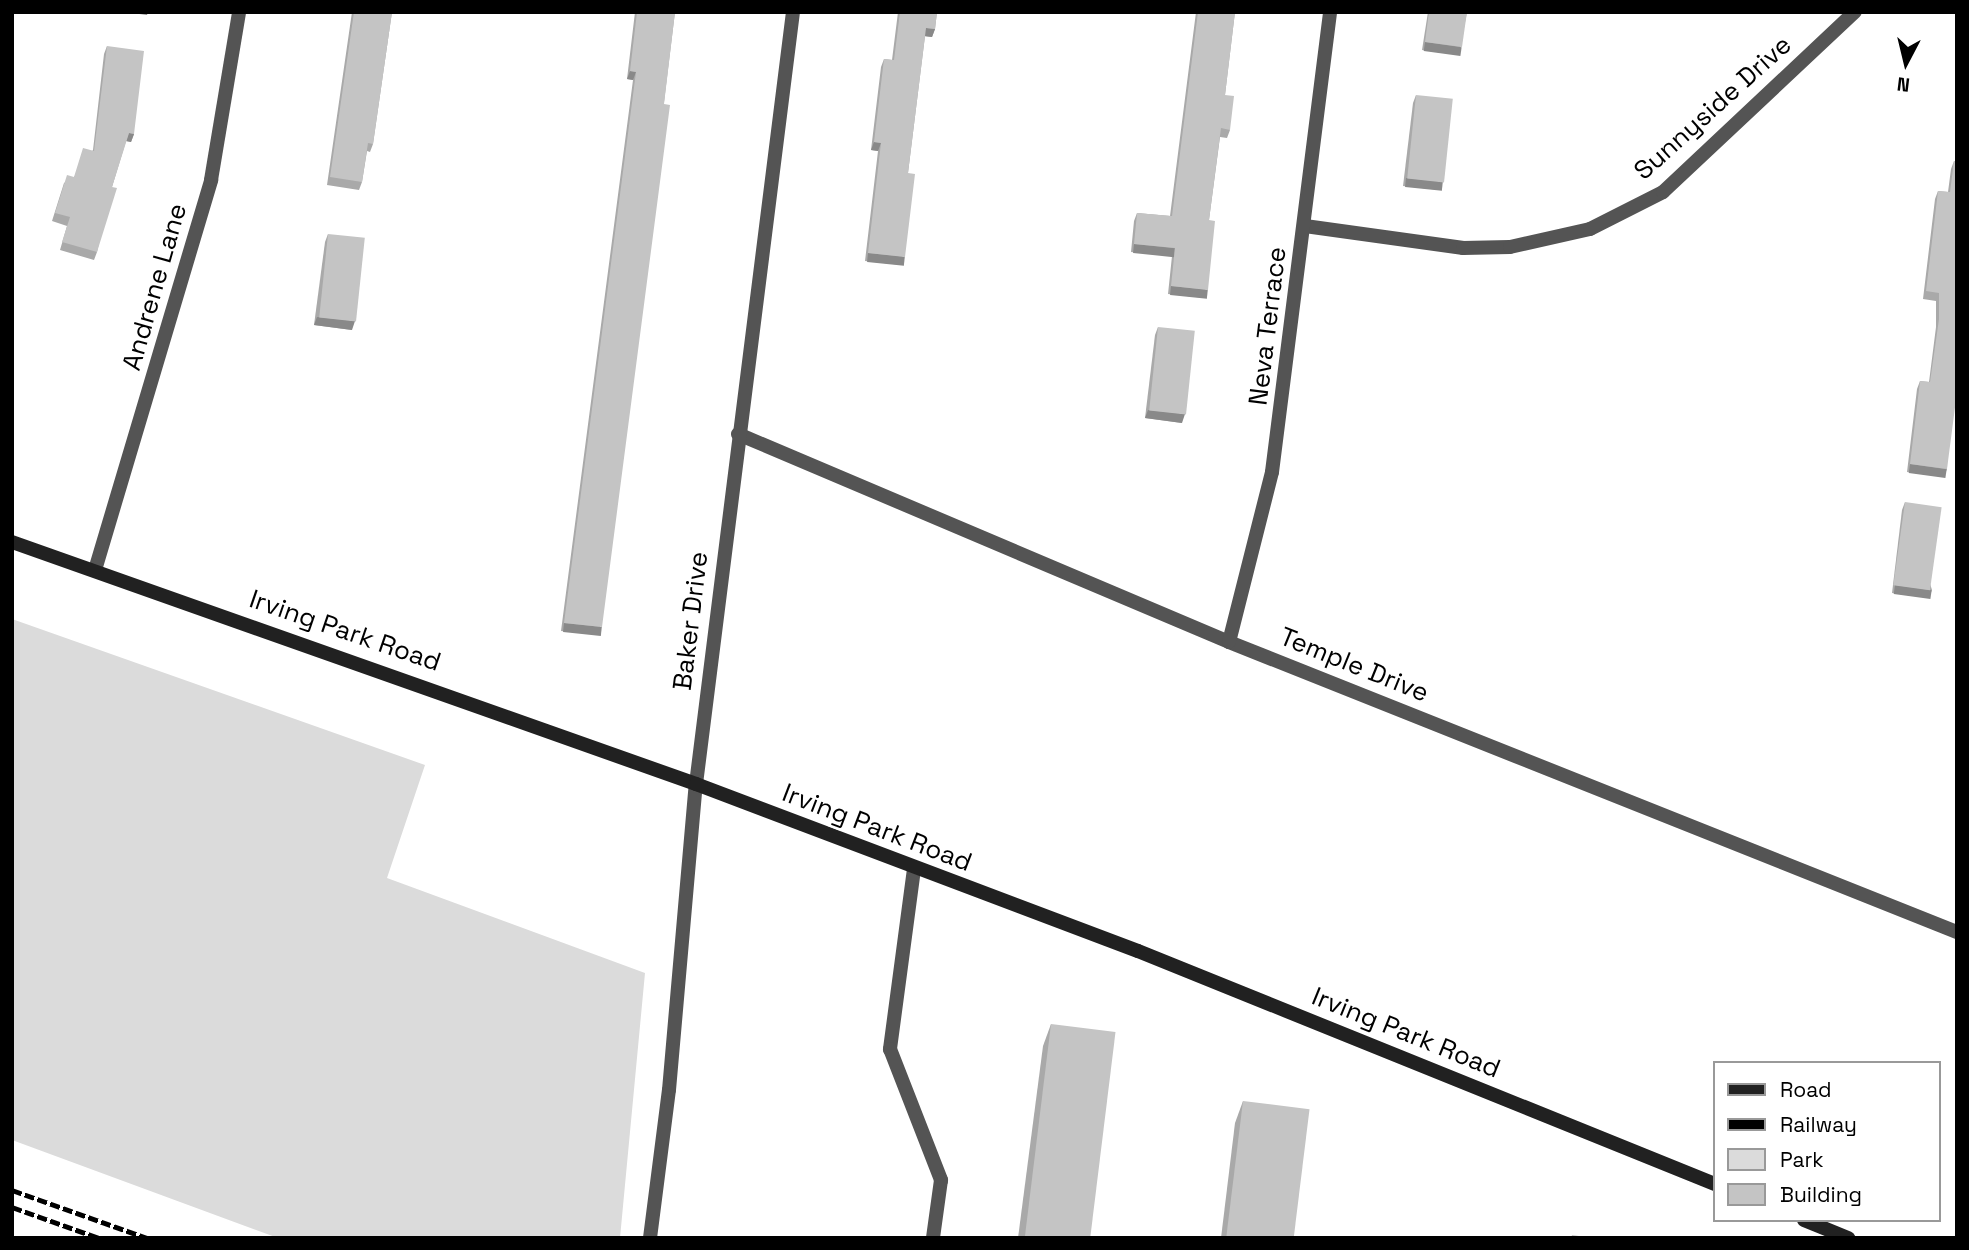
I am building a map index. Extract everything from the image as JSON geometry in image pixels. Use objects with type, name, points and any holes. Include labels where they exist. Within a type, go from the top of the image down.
[{"type":"main road","name":"Irving Park Road","points":[[12,542],[696,784],[914,869],[1138,951],[1714,1184]]},
{"type":"main road","points":[[1809,1222],[1848,1238]]},
{"type":"street","name":"Andrene Lane","points":[[95,570],[211,180],[239,12]]},
{"type":"street","name":"Baker Drive","points":[[650,1238],[669,1090],[696,784],[737,434],[793,12]]},
{"type":"street","name":"Neva Terrace","points":[[1228,642],[1272,472],[1306,226],[1330,12]]},
{"type":"street","name":"Sunnyside Drive","points":[[1306,226],[1463,248],[1510,247],[1590,229],[1663,192],[1855,12]]},
{"type":"street","name":"Temple Drive","points":[[737,434],[1228,642],[1957,932]]},
{"type":"street","points":[[914,869],[890,1049],[940,1180],[933,1238]]},
{"type":"green space","points":[[12,619],[425,765],[387,878],[645,973],[620,1238],[278,1238],[12,1140]]},
{"type":"building","points":[[354,12],[392,12],[373,144],[368,143],[362,182],[330,177]]},
{"type":"building","points":[[637,12],[675,12],[664,104],[670,105],[602,627],[564,623],[636,72],[630,71]]},
{"type":"building","points":[[900,12],[937,12],[935,29],[926,28],[908,173],[915,174],[905,257],[868,253],[881,143],[874,142],[884,59],[894,60]]},
{"type":"building","points":[[1198,12],[1235,12],[1225,95],[1234,96],[1230,130],[1221,128],[1209,220],[1215,221],[1208,290],[1171,286],[1175,248],[1134,244],[1137,213],[1172,216]]},
{"type":"building","points":[[1429,12],[1467,12],[1462,47],[1425,42]]},
{"type":"building","points":[[107,46],[144,51],[134,134],[129,133],[112,187],[117,188],[97,252],[62,242],[70,217],[55,213],[67,175],[74,177],[83,148],[94,151]]},
{"type":"building","points":[[1416,95],[1453,99],[1444,182],[1407,179]]},
{"type":"building","points":[[1954,161],[1957,161],[1957,392],[1947,469],[1910,464],[1920,381],[1930,382],[1939,319],[1939,293],[1926,291],[1938,191],[1950,192]]},
{"type":"building","points":[[328,234],[365,238],[356,321],[319,318]]},
{"type":"building","points":[[1158,327],[1195,331],[1186,414],[1149,411]]},
{"type":"building","points":[[1905,502],[1942,507],[1930,590],[1893,585]]},
{"type":"building","points":[[1051,1024],[1116,1032],[1090,1238],[1025,1238]]},
{"type":"building","points":[[1243,1101],[1310,1109],[1294,1238],[1226,1238]]},
{"type":"building","points":[[1572,1235],[1593,1238],[1571,1238]]},
{"type":"railway","points":[[12,1190],[147,1238]]},
{"type":"railway","points":[[12,1207],[99,1238]]}]
